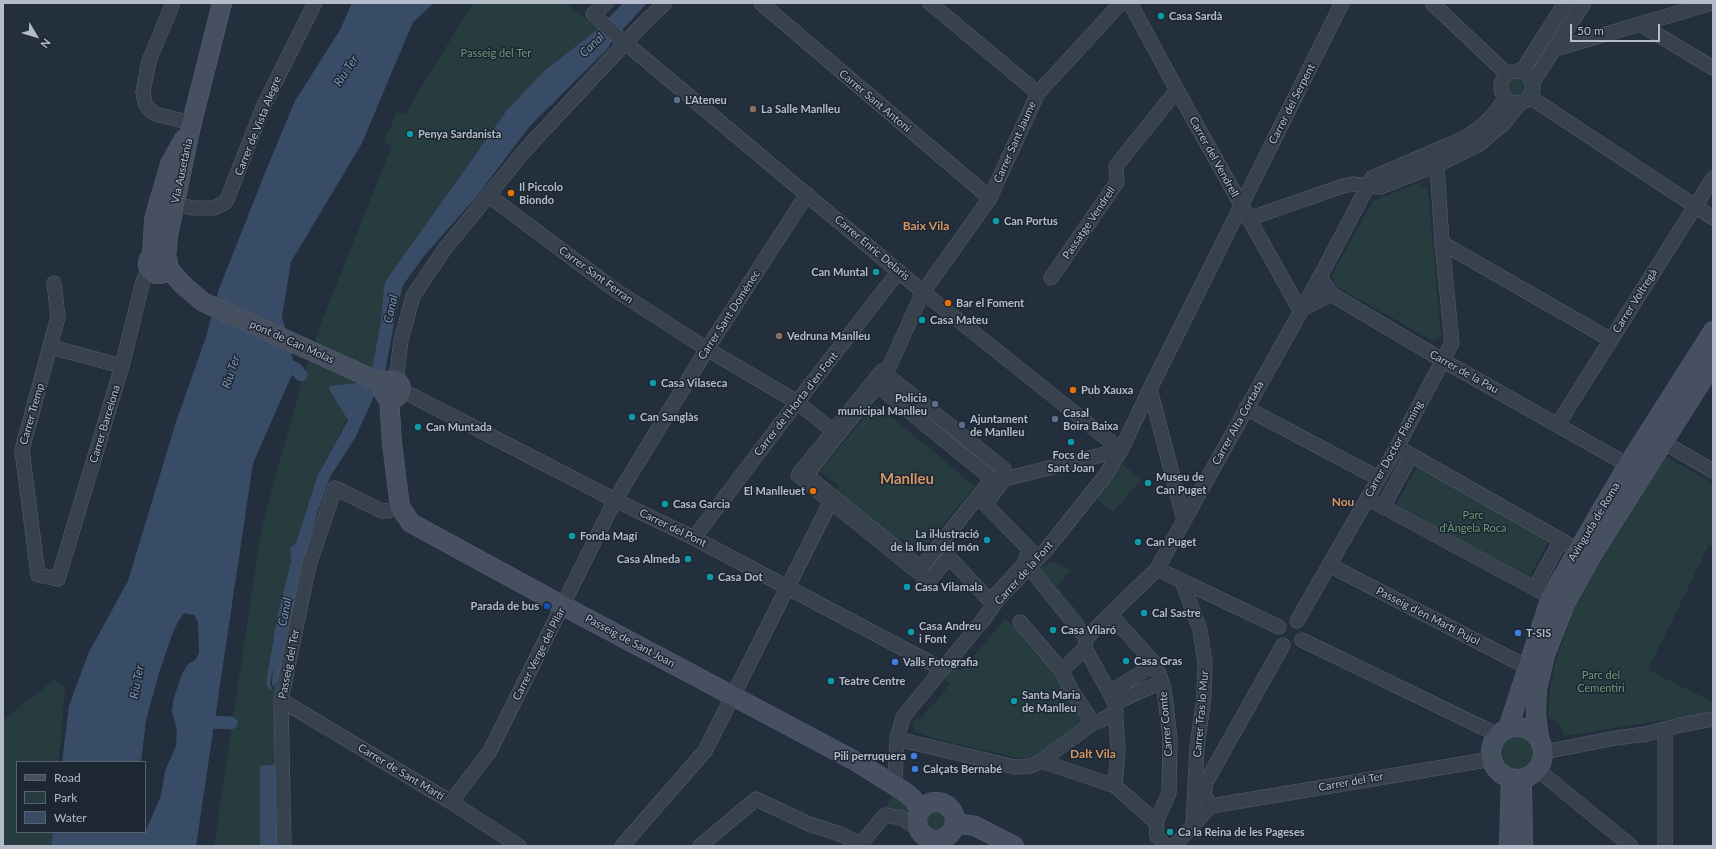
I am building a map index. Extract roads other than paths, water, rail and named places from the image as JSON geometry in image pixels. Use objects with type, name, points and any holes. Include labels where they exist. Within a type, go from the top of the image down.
[{"type":"street","points":[[173,3],[149,61],[143,92],[145,104],[155,114],[192,124]]},
{"type":"street","name":"Via Ausetània","points":[[159,265],[176,204],[192,124],[222,3]]},
{"type":"street","name":"Carrer de Vista Alegre","points":[[176,204],[193,208],[214,208],[226,202],[264,105],[315,3]]},
{"type":"street","points":[[606,3],[593,14],[621,39]]},
{"type":"street","points":[[400,507],[392,443],[390,387],[413,296],[444,250],[526,149],[621,39],[665,3]]},
{"type":"street","name":"Carrer Sant Antoni","points":[[761,3],[990,198]]},
{"type":"street","points":[[930,3],[1038,93]]},
{"type":"street","name":"Carrer Sant Jaume","points":[[836,433],[886,374],[923,292],[990,198],[1038,93],[1121,3]]},
{"type":"street","name":"Carrer del Vendrell","points":[[1130,3],[1248,219],[1300,310]]},
{"type":"street","name":"Carrer del Serpent","points":[[1150,389],[1342,3]]},
{"type":"street","points":[[1432,3],[1507,74]]},
{"type":"street","points":[[1522,71],[1565,3]]},
{"type":"street","points":[[1248,219],[1343,186],[1353,184],[1369,184],[1380,187],[1437,165],[1478,145],[1503,124],[1532,93],[1533,82],[1584,3]]},
{"type":"street","points":[[1555,49],[1712,3]]},
{"type":"street","points":[[1640,24],[1713,68]]},
{"type":"street","name":"Carrer Enric Delaris","points":[[621,39],[923,292],[1121,450]]},
{"type":"street","points":[[1533,82],[1522,71],[1512,72],[1507,74],[1504,79],[1502,89],[1506,98],[1510,101],[1525,100],[1713,218]]},
{"type":"street","name":"Passatge Vendrell","points":[[1052,278],[1117,182],[1116,166],[1177,90]]},
{"type":"street","points":[[1369,184],[1372,178],[1465,138],[1482,126],[1494,114],[1506,98]]},
{"type":"street","name":"Via Ausetània","points":[[159,265],[154,220],[168,170],[192,124]]},
{"type":"street","name":"Carrer Doctor Fleming","points":[[1297,621],[1444,361],[1452,343],[1442,243],[1437,165]]},
{"type":"street","name":"Carrer Voltregà","points":[[1558,424],[1713,178]]},
{"type":"street","name":"Carrer Alta Cortada","points":[[1062,671],[1110,614],[1157,569],[1300,310],[1320,277],[1369,184]]},
{"type":"street","name":"Carrer Sant Domènec","points":[[615,500],[707,349],[807,194]]},
{"type":"street","name":"Carrer Sant Ferran","points":[[488,195],[615,290],[707,349],[797,402],[836,433]]},
{"type":"street","points":[[1442,243],[1611,340]]},
{"type":"street","name":"pont de Can Molas","points":[[159,265],[183,296],[193,301],[203,302],[390,387]]},
{"type":"street","name":"Carrer Barcelona","points":[[58,580],[122,366],[143,281],[159,265]]},
{"type":"street","name":"Carrer de l'Horta d'en Font","points":[[694,538],[899,271]]},
{"type":"street","points":[[1300,310],[1330,294],[1320,277]]},
{"type":"street","name":"Carrer Tremp","points":[[54,284],[58,317],[22,450],[38,575],[58,580]]},
{"type":"street","name":"Carrer de la Pau","points":[[1330,294],[1444,361],[1558,424],[1628,465]]},
{"type":"street","name":"Avinguda de Roma","points":[[1584,553],[1628,465],[1713,330]]},
{"type":"street","points":[[51,347],[122,366]]},
{"type":"street","name":"Avinguda de Roma","points":[[1503,732],[1527,667],[1550,596],[1584,553],[1663,442],[1713,363]]},
{"type":"street","points":[[882,371],[1004,468],[997,480],[975,501],[921,568],[832,499],[798,475],[836,433],[882,371]]},
{"type":"street","points":[[832,499],[929,581],[949,557],[990,601],[1034,554],[985,504],[1000,485],[997,480],[877,385]]},
{"type":"street","name":"Carrer del Pont","points":[[390,387],[418,399],[615,500],[694,538],[942,669]]},
{"type":"street","points":[[1150,389],[1184,520]]},
{"type":"street","name":"Carrer de la Font","points":[[895,777],[897,739],[903,717],[983,620],[998,598],[1046,550],[1105,476],[1121,450],[1150,389]]},
{"type":"street","points":[[1246,408],[1378,478]]},
{"type":"street","points":[[1663,442],[1713,471]]},
{"type":"street","points":[[1396,447],[1584,553]]},
{"type":"street","points":[[997,480],[1121,450]]},
{"type":"street","points":[[1383,506],[1411,455]]},
{"type":"street","name":"Passeig del Ter","points":[[284,846],[281,700],[310,565],[335,488],[382,511],[400,507]]},
{"type":"street","points":[[1367,498],[1550,596],[1561,540]]},
{"type":"street","points":[[622,846],[705,750],[832,499]]},
{"type":"street","name":"Carrer Verge del Pilar","points":[[451,802],[490,750],[615,500]]},
{"type":"street","points":[[975,501],[1025,552],[1029,567],[1086,643],[1114,702],[1118,751],[1115,786]]},
{"type":"street","name":"Passeig de Sant Joan","points":[[400,507],[406,518],[418,528],[857,762],[905,792],[914,799],[918,806],[926,807]]},
{"type":"street","name":"Passeig d'en Martí Pujol","points":[[1328,565],[1527,667]]},
{"type":"street","points":[[1157,569],[1279,627]]},
{"type":"street","name":"Carrer Tras lo Mur","points":[[1182,581],[1200,630],[1205,664],[1204,697],[1197,747],[1192,826]]},
{"type":"street","name":"Avinguda de Roma","points":[[1523,846],[1530,763],[1538,689],[1545,655],[1550,596]]},
{"type":"street","name":"Carrer Comte","points":[[1110,614],[1155,664],[1164,688],[1170,739],[1169,793],[1156,822]]},
{"type":"street","points":[[1288,620],[1297,621],[1303,627],[1304,636],[1302,640],[1295,646],[1291,647],[1283,645],[1278,636],[1279,627],[1288,620]]},
{"type":"street","points":[[1020,622],[1062,671],[1071,690],[1093,723]]},
{"type":"street","points":[[1302,640],[1503,732]]},
{"type":"street","points":[[1174,846],[1211,806],[1204,795],[1206,782],[1283,645]]},
{"type":"street","points":[[897,739],[1015,767],[1031,766],[1041,761],[1093,723],[1102,720],[1114,702],[1155,664]]},
{"type":"street","points":[[1114,702],[1161,682]]},
{"type":"street","name":"Carrer de Sant Martí","points":[[281,700],[451,802],[519,846]]},
{"type":"street","points":[[1530,763],[1530,730],[1519,727],[1503,732],[1494,742],[1491,750],[1492,759],[1495,767],[1502,774],[1530,763],[1665,730],[1680,724],[1713,719]]},
{"type":"street","points":[[1665,730],[1665,846]]},
{"type":"street","name":"Carrer del Ter","points":[[1211,806],[1492,759]]},
{"type":"street","points":[[1041,761],[1115,786],[1156,822],[1157,836],[1166,846]]},
{"type":"street","points":[[857,762],[895,777],[926,807]]},
{"type":"street","points":[[1530,763],[1632,846]]},
{"type":"street","name":"Avinguda de Roma","points":[[1509,846],[1530,763]]},
{"type":"street","points":[[700,846],[756,799],[809,824],[840,834],[860,845],[885,816],[902,818],[936,837],[975,826],[1014,846]]},
{"type":"street","points":[[944,804],[949,808],[954,817],[936,837],[917,818],[926,807],[944,804]]},
{"type":"water","name":"Riu Ter","points":[[352,3],[434,3],[413,22],[362,143],[291,262],[282,316],[295,368],[253,463],[196,846],[51,846],[53,833],[146,833],[146,830],[161,796],[165,771],[176,746],[177,731],[172,711],[174,697],[182,674],[188,664],[195,660],[199,653],[198,622],[194,615],[184,613],[172,635],[159,673],[146,720],[141,761],[62,761],[69,706],[88,654],[128,581],[176,422],[206,337],[219,289],[267,168],[295,101],[340,30]]},
{"type":"water","name":"Canal","points":[[623,3],[647,3],[612,41],[608,48],[529,127],[477,196],[424,256],[403,285],[385,372],[355,438],[330,477],[317,514],[298,582],[278,681],[273,687],[273,669],[270,683],[272,688],[270,691],[266,683],[278,613],[291,562],[290,548],[296,543],[317,477],[348,420],[329,389],[330,386],[366,382],[372,369],[381,321],[384,287],[387,279],[507,110],[544,71],[598,29]]},
{"type":"water","points":[[277,764],[278,846],[260,846],[260,766]]},
{"type":"waterway","points":[[279,362],[295,368],[301,375]]},
{"type":"waterway","points":[[198,726],[214,722],[231,723]]},
{"type":"place","name":"Casa Sardà","points":[[1161,16]]},
{"type":"place","name":"L'Ateneu","points":[[677,100]]},
{"type":"place","name":"La Salle Manlleu","points":[[753,109]]},
{"type":"place","name":"Penya Sardanista","points":[[410,134]]},
{"type":"place","name":"Il Piccolo Biondo","points":[[511,193]]},
{"type":"place","name":"Can Portus","points":[[996,221]]},
{"type":"place","name":"Can Muntal","points":[[876,272]]},
{"type":"place","name":"Bar el Foment","points":[[948,303]]},
{"type":"place","name":"Casa Mateu","points":[[922,320]]},
{"type":"place","name":"Vedruna Manlleu","points":[[779,336]]},
{"type":"place","name":"Casa Vilaseca","points":[[653,383]]},
{"type":"place","name":"Pub Xauxa","points":[[1073,390]]},
{"type":"place","name":"Policia municipal Manlleu","points":[[935,404]]},
{"type":"place","name":"Can Sanglàs","points":[[632,417]]},
{"type":"place","name":"Casal Boira Baixa","points":[[1055,419]]},
{"type":"place","name":"Ajuntament de Manlleu","points":[[962,425]]},
{"type":"place","name":"Can Muntada","points":[[418,427]]},
{"type":"place","name":"Focs de Sant Joan","points":[[1071,442]]},
{"type":"place","name":"Museu de Can Puget","points":[[1148,483]]},
{"type":"place","name":"El Manlleuet","points":[[813,491]]},
{"type":"place","name":"Casa Garcia","points":[[665,504]]},
{"type":"place","name":"Fonda Magí","points":[[572,536]]},
{"type":"place","name":"La il·lustració de la llum del món","points":[[987,540]]},
{"type":"place","name":"Can Puget","points":[[1138,542]]},
{"type":"place","name":"Casa Almeda","points":[[688,559]]},
{"type":"place","name":"Casa Dot","points":[[710,577]]},
{"type":"place","name":"Casa Vilamala","points":[[907,587]]},
{"type":"place","name":"Parada de bus","points":[[547,606]]},
{"type":"place","name":"Cal Sastre","points":[[1144,613]]},
{"type":"place","name":"Casa Vilaró","points":[[1053,630]]},
{"type":"place","name":"Casa Andreu i Font","points":[[911,632]]},
{"type":"place","name":"T-SIS","points":[[1518,633]]},
{"type":"place","name":"Casa Gras","points":[[1126,661]]},
{"type":"place","name":"Valls Fotografia","points":[[895,662]]},
{"type":"place","name":"Teatre Centre","points":[[831,681]]},
{"type":"place","name":"Santa Maria de Manlleu","points":[[1014,701]]},
{"type":"place","name":"Pili perruquera","points":[[914,756]]},
{"type":"place","name":"Calçats Bernabé","points":[[915,769]]},
{"type":"place","name":"Ca la Reina de les Pageses","points":[[1170,832]]},
{"type":"district","name":"Baix Vila","points":[[926,226]]},
{"type":"district","name":"Manlleu","points":[[907,479]]},
{"type":"district","name":"Nou","points":[[1343,502]]},
{"type":"district","name":"Dalt Vila","points":[[1093,754]]},
{"type":"park label","name":"Parc d'Àngela Roca","points":[[1473,521]]},
{"type":"park label","name":"Parc del Cementiri","points":[[1601,681]]}]
